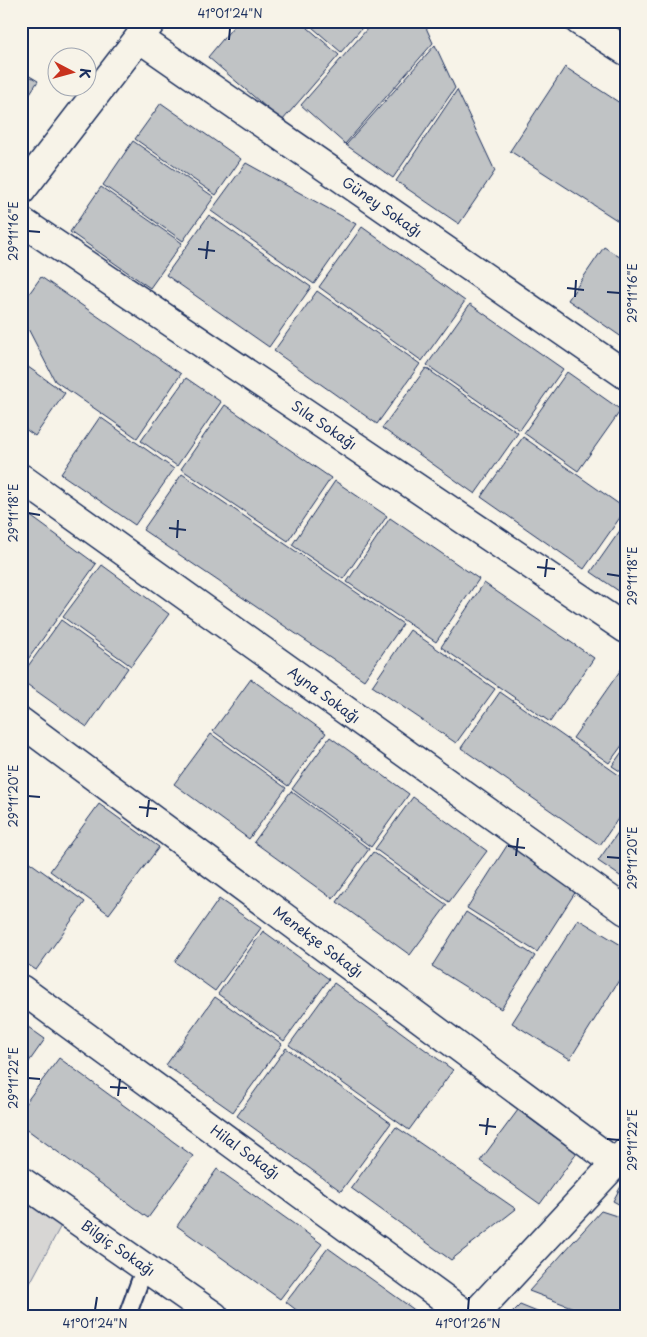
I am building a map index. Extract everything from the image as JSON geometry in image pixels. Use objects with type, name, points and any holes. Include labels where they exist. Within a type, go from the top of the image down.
[{"type":"street","points":[[579,21],[626,51]]},
{"type":"street","points":[[21,191],[145,30]]},
{"type":"street","name":"Güney Sokağı","points":[[145,30],[626,375]]},
{"type":"street","name":"Sıla Sokağı","points":[[21,221],[626,629]]},
{"type":"street","name":"Ayna Sokağı","points":[[21,478],[626,911]]},
{"type":"street","name":"Menekşe Sokağı","points":[[21,722],[620,1157]]},
{"type":"street","name":"Hilal Sokağı","points":[[21,989],[468,1316]]},
{"type":"street","points":[[473,1316],[620,1157]]},
{"type":"street","name":"Bilgiç Sokağı","points":[[21,1181],[214,1316]]},
{"type":"lane","points":[[127,1316],[145,1267]]},
{"type":"shaded area","points":[[21,1188],[64,1220],[21,1300]]},
{"type":"building","points":[[238,21],[300,21],[339,55],[282,121],[208,57]]},
{"type":"building","points":[[305,21],[368,21],[341,52]]},
{"type":"building","points":[[374,21],[423,21],[433,43],[345,144],[301,105]]},
{"type":"building","points":[[435,45],[455,88],[393,178],[346,145]]},
{"type":"building","points":[[565,67],[626,107],[626,226],[510,151]]},
{"type":"building","points":[[21,71],[38,81],[21,107]]},
{"type":"building","points":[[457,90],[495,171],[459,224],[396,181]]},
{"type":"building","points":[[161,103],[241,159],[216,195],[135,139]]},
{"type":"building","points":[[133,141],[214,197],[183,241],[103,185]]},
{"type":"building","points":[[246,163],[356,224],[314,284],[211,211]]},
{"type":"building","points":[[101,187],[182,243],[150,288],[70,232]]},
{"type":"building","points":[[209,215],[311,287],[269,347],[166,275]]},
{"type":"building","points":[[362,227],[465,301],[422,361],[319,287]]},
{"type":"building","points":[[604,247],[626,261],[626,340],[568,300]]},
{"type":"building","points":[[41,277],[181,374],[137,438],[55,381],[21,315],[21,305]]},
{"type":"building","points":[[317,291],[420,364],[377,424],[274,351]]},
{"type":"building","points":[[470,304],[563,369],[520,430],[427,365]]},
{"type":"building","points":[[21,362],[65,393],[35,436],[21,426]]},
{"type":"building","points":[[426,368],[518,433],[475,494],[382,428]]},
{"type":"building","points":[[567,372],[621,410],[578,471],[524,433]]},
{"type":"building","points":[[186,378],[221,402],[177,466],[141,441]]},
{"type":"building","points":[[225,405],[331,478],[288,541],[181,469]]},
{"type":"building","points":[[100,417],[174,469],[135,525],[61,474]]},
{"type":"building","points":[[523,437],[626,509],[584,569],[481,497]]},
{"type":"building","points":[[182,474],[403,624],[364,680],[143,530]]},
{"type":"building","points":[[335,481],[387,516],[343,579],[292,545]]},
{"type":"building","points":[[25,512],[96,564],[21,669],[21,518]]},
{"type":"building","points":[[390,518],[479,579],[436,642],[347,582]]},
{"type":"building","points":[[626,522],[626,596],[591,572]]},
{"type":"building","points":[[102,565],[169,614],[131,666],[63,617]]},
{"type":"building","points":[[484,583],[594,658],[550,722],[441,647]]},
{"type":"building","points":[[61,620],[128,668],[87,727],[21,680],[21,676]]},
{"type":"building","points":[[410,630],[495,689],[456,743],[372,686]]},
{"type":"building","points":[[622,668],[626,670],[626,740],[609,763],[573,738]]},
{"type":"building","points":[[251,679],[326,733],[288,786],[213,731]]},
{"type":"building","points":[[500,692],[626,780],[626,807],[600,845],[461,748]]},
{"type":"building","points":[[211,734],[286,788],[249,839],[174,784]]},
{"type":"building","points":[[330,737],[409,794],[371,847],[292,789]]},
{"type":"building","points":[[626,746],[626,775],[612,766]]},
{"type":"building","points":[[291,791],[369,849],[333,899],[254,842]]},
{"type":"building","points":[[413,797],[487,851],[449,902],[375,849]]},
{"type":"building","points":[[99,804],[159,847],[109,914],[50,871]]},
{"type":"building","points":[[626,821],[626,880],[598,861]]},
{"type":"building","points":[[508,844],[578,888],[537,952],[467,908]]},
{"type":"building","points":[[373,852],[447,905],[410,955],[337,902]]},
{"type":"building","points":[[21,856],[85,902],[36,970],[21,960]]},
{"type":"building","points":[[219,899],[261,928],[215,991],[175,962]]},
{"type":"building","points":[[466,912],[535,956],[501,1009],[432,966]]},
{"type":"building","points":[[578,919],[626,948],[626,969],[570,1059],[512,1023]]},
{"type":"building","points":[[263,931],[329,979],[284,1041],[218,994]]},
{"type":"building","points":[[334,983],[453,1070],[409,1130],[289,1045]]},
{"type":"building","points":[[215,997],[282,1044],[233,1112],[166,1065]]},
{"type":"building","points":[[21,1022],[45,1039],[21,1073]]},
{"type":"building","points":[[286,1048],[391,1123],[341,1191],[237,1116]]},
{"type":"building","points":[[59,1058],[193,1156],[148,1218],[21,1125],[21,1109]]},
{"type":"building","points":[[518,1110],[577,1153],[540,1204],[480,1161]]},
{"type":"building","points":[[396,1127],[516,1209],[451,1260],[351,1188]]},
{"type":"building","points":[[217,1169],[322,1244],[280,1299],[177,1226]]},
{"type":"building","points":[[626,1177],[626,1208],[613,1201]]},
{"type":"building","points":[[601,1211],[626,1219],[626,1316],[595,1316],[529,1291]]},
{"type":"building","points":[[328,1248],[423,1316],[304,1316],[286,1302]]},
{"type":"building","points":[[520,1305],[547,1316],[509,1316]]}]
